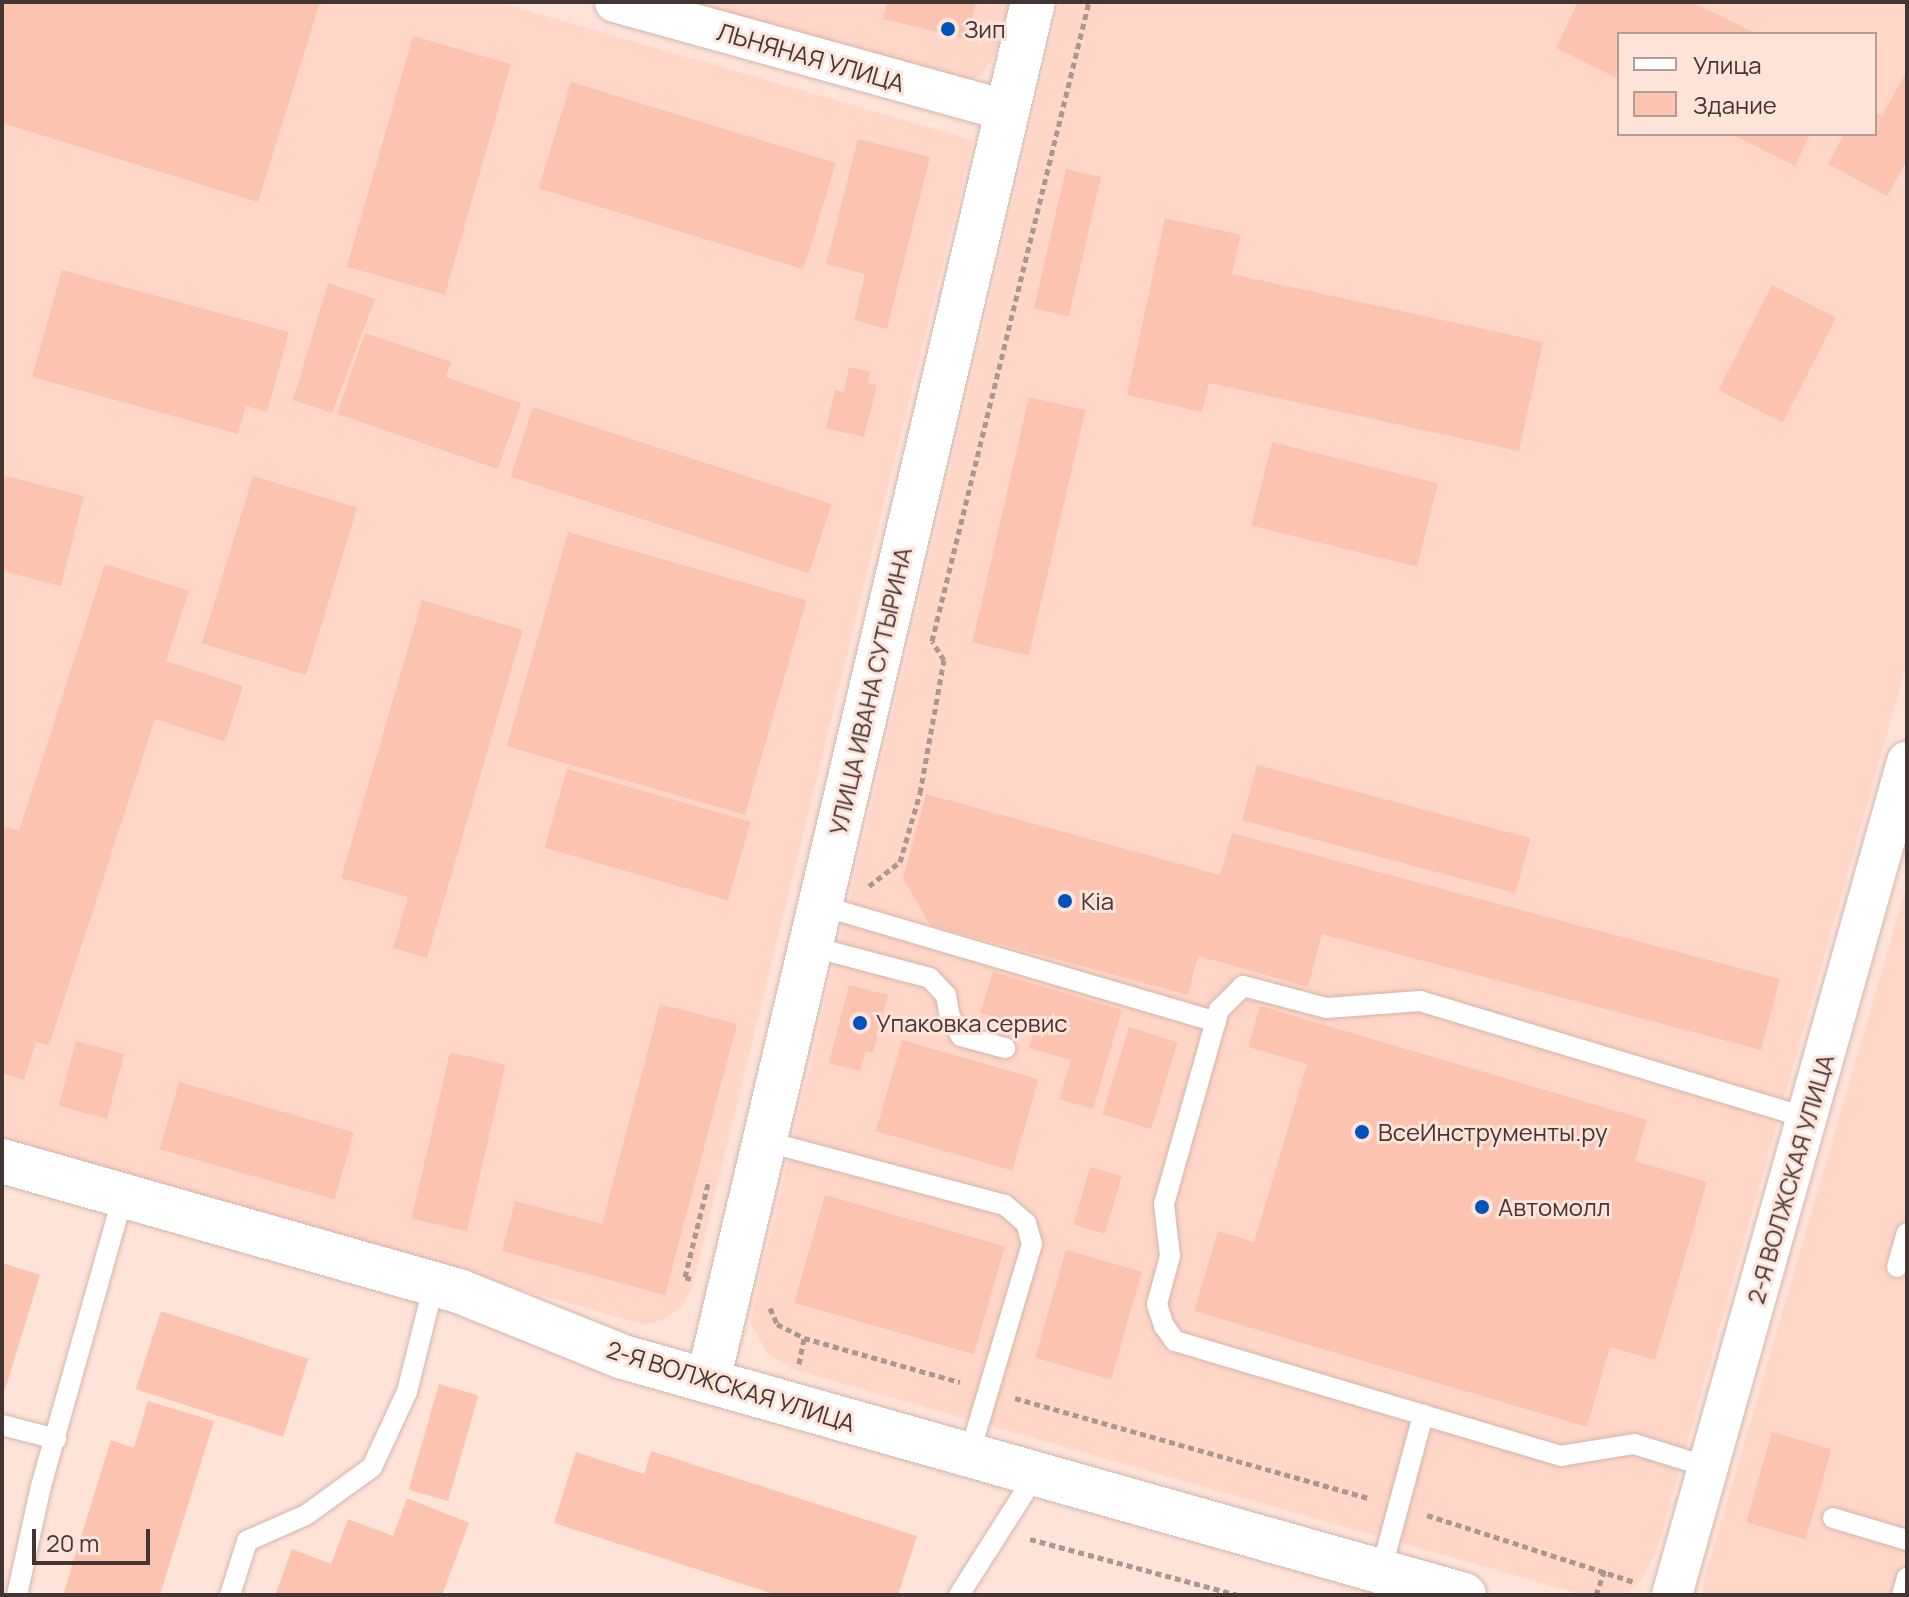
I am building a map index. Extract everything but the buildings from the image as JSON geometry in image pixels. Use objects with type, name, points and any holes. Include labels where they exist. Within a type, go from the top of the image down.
[{"type":"street","name":"ЛЬНЯНАЯ УЛИЦА","points":[[615,2],[1007,111]]},
{"type":"street","name":"УЛИЦА ИВАНА СУТЫРИНА","points":[[708,1381],[1033,2]]},
{"type":"street","name":"2-Я ВОЛЖСКАЯ УЛИЦА","points":[[1672,1595],[1904,785]]},
{"type":"street","name":"2-Я ВОЛЖСКАЯ УЛИЦА","points":[[2,1161],[434,1284],[623,1357],[1464,1595]]},
{"type":"lane","points":[[814,925],[1216,1022]]},
{"type":"lane","points":[[814,925],[930,978],[946,995],[950,1017],[961,1036],[1005,1048]]},
{"type":"lane","points":[[1708,1467],[1634,1444],[1561,1456],[1175,1341],[1164,1326],[1157,1304],[1170,1256],[1164,1204],[1219,1010],[1243,986],[1327,1008],[1420,1001],[1807,1118]]},
{"type":"lane","points":[[764,1141],[1005,1205],[1026,1223],[1032,1244],[969,1455]]},
{"type":"lane","points":[[17,1595],[123,1196]]},
{"type":"lane","points":[[1897,1267],[1907,1233]]},
{"type":"lane","points":[[230,1595],[247,1541],[306,1515],[372,1467],[407,1392],[434,1284]]},
{"type":"lane","points":[[1381,1571],[1423,1415]]},
{"type":"lane","points":[[2,1425],[56,1439]]},
{"type":"lane","points":[[959,1595],[1036,1474]]},
{"type":"lane","points":[[1833,1518],[1907,1540]]},
{"type":"lane","points":[[1902,1595],[1907,1578]]},
{"type":"path","points":[[798,1371],[804,1338]]},
{"type":"path","points":[[1015,1535],[1237,1595]]},
{"type":"path","points":[[1596,1595],[1605,1569]]},
{"type":"shaded area","points":[[2,2],[498,2],[973,140],[692,1288],[681,1307],[665,1319],[645,1325],[2,1141]]},
{"type":"shaded area","points":[[683,2],[1009,2],[996,54],[980,77],[956,79]]},
{"type":"shaded area","points":[[1060,2],[1907,2],[1907,663],[1657,1550],[1639,1583],[1624,1595],[1580,1594],[798,1371],[767,1354],[750,1322]]},
{"type":"shaded area","points":[[1907,885],[1907,1595],[1703,1595],[1703,1584]]},
{"type":"place","name":"Зип","points":[[948,29]]},
{"type":"place","name":"Kia","points":[[1065,901]]},
{"type":"place","name":"Упаковка сервис","points":[[860,1023]]},
{"type":"place","name":"ВсеИнструменты.ру","points":[[1362,1132]]},
{"type":"place","name":"Автомолл","points":[[1482,1207]]}]
